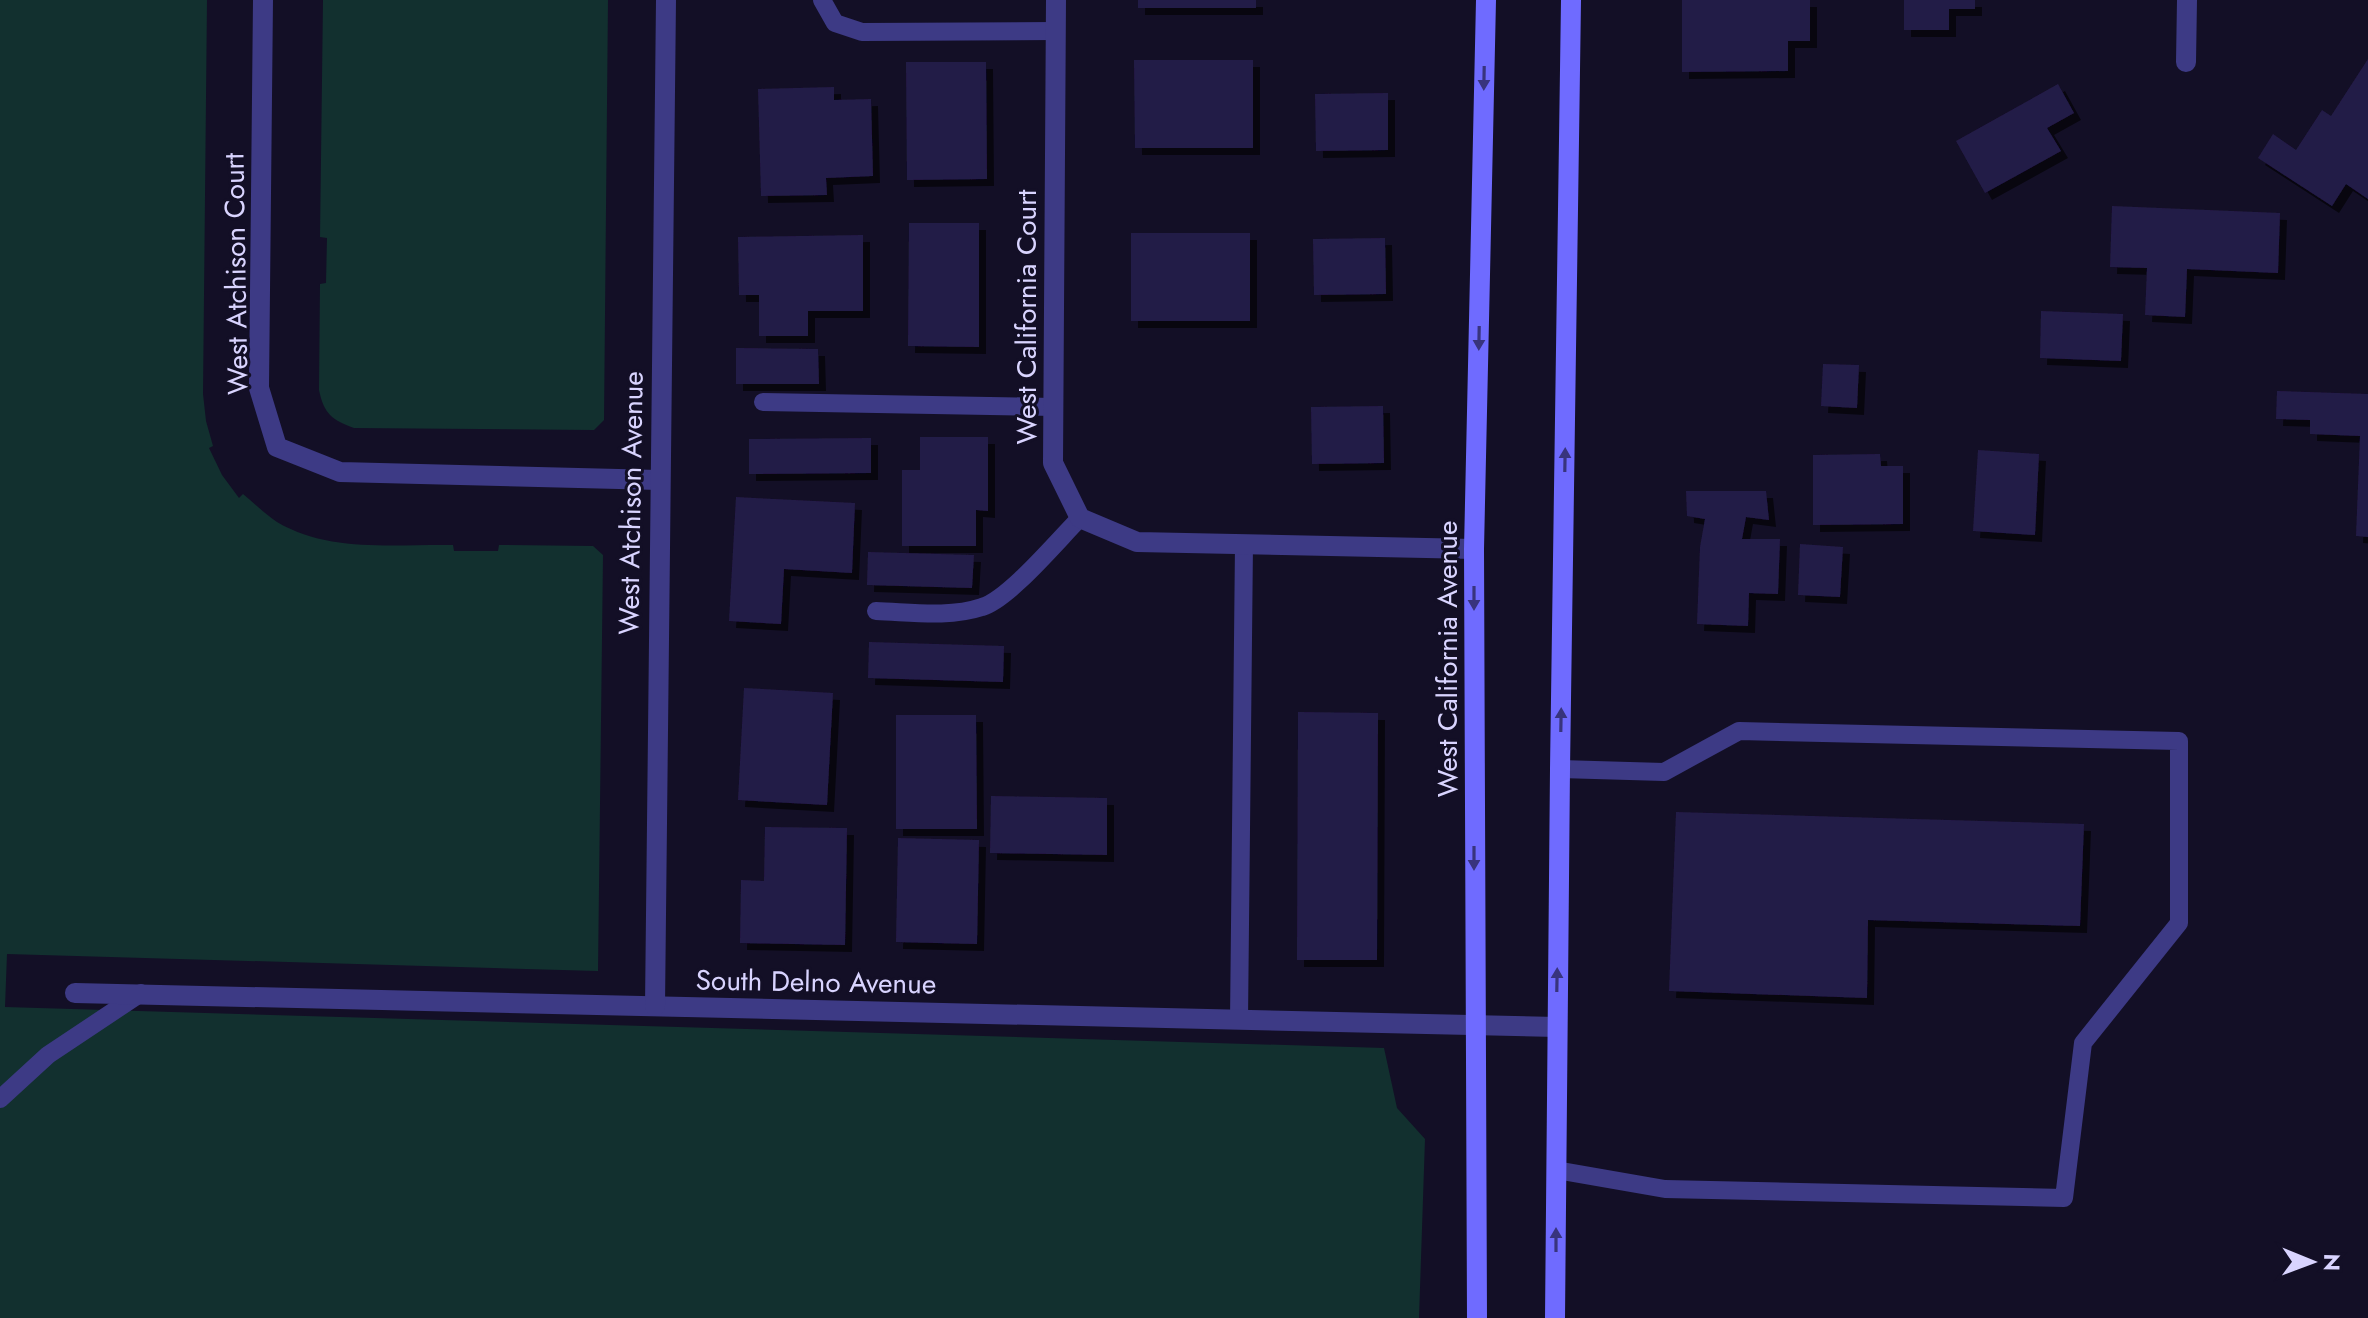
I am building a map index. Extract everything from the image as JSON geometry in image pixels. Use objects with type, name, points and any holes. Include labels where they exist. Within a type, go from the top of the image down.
[{"type":"main road","name":"West California Avenue","points":[[1477,1318],[1474,549],[1486,0]]},
{"type":"main road","points":[[1555,1318],[1571,0]]},
{"type":"street","name":"West Atchison Court","points":[[263,0],[259,388],[277,447],[340,472],[659,480]]},
{"type":"street","name":"West Atchison Avenue","points":[[655,1006],[666,0]]},
{"type":"street","name":"West California Court","points":[[1056,0],[1053,463],[1080,518]]},
{"type":"street","points":[[2186,62],[2187,0]]},
{"type":"street","points":[[1080,518],[1137,542],[1474,549]]},
{"type":"street","name":"South Delno Avenue","points":[[75,993],[1557,1027]]},
{"type":"lane","points":[[822,0],[835,23],[862,32],[1056,31]]},
{"type":"lane","points":[[763,402],[1053,407]]},
{"type":"lane","points":[[876,611],[953,612],[985,607],[1004,594],[1080,518]]},
{"type":"lane","points":[[1239,1020],[1244,544]]},
{"type":"lane","points":[[1556,1170],[1665,1189],[2064,1198],[2083,1043],[2179,923],[2179,741],[1739,731],[1664,772],[1560,769]]},
{"type":"lane","points":[[0,1099],[48,1055],[141,993]]},
{"type":"green space","points":[[0,0],[207,0],[203,394],[213,446],[209,448],[222,475],[239,498],[243,494],[277,522],[297,532],[340,543],[453,545],[454,551],[498,551],[499,545],[593,546],[603,555],[598,971],[7,954],[5,1007],[1384,1048],[1397,1108],[1425,1139],[1419,1318],[0,1318]]},
{"type":"green space","points":[[323,0],[608,0],[604,420],[594,430],[354,428],[335,419],[326,410],[319,390],[320,284],[326,283],[327,238],[320,237]]},
{"type":"building","points":[[1138,0],[1256,0],[1256,8],[1138,8]]},
{"type":"building","points":[[1682,0],[1810,0],[1810,41],[1788,41],[1788,71],[1682,72]]},
{"type":"building","points":[[1904,0],[1975,0],[1975,9],[1949,9],[1949,30],[1904,30]]},
{"type":"building","points":[[2368,59],[2368,199],[2346,184],[2332,206],[2258,158],[2273,134],[2296,150],[2322,110],[2331,116]]},
{"type":"building","points":[[1134,60],[1253,60],[1253,148],[1135,148]]},
{"type":"building","points":[[906,62],[986,62],[987,179],[907,180]]},
{"type":"building","points":[[2058,84],[2074,113],[2047,128],[2061,151],[1985,193],[1956,141]]},
{"type":"building","points":[[834,87],[834,100],[871,99],[873,176],[826,178],[827,195],[761,196],[758,89]]},
{"type":"building","points":[[1388,93],[1388,150],[1316,151],[1315,94]]},
{"type":"building","points":[[2112,206],[2280,213],[2278,273],[2187,269],[2185,317],[2145,315],[2147,268],[2110,267]]},
{"type":"building","points":[[909,223],[979,223],[979,347],[908,346]]},
{"type":"building","points":[[1131,233],[1250,233],[1250,321],[1131,321]]},
{"type":"building","points":[[863,235],[863,311],[808,311],[808,336],[759,336],[759,295],[739,295],[738,237]]},
{"type":"building","points":[[1385,238],[1386,294],[1314,295],[1313,239]]},
{"type":"building","points":[[2041,311],[2123,314],[2121,361],[2040,358]]},
{"type":"building","points":[[736,348],[818,349],[819,384],[736,384]]},
{"type":"building","points":[[1823,364],[1859,365],[1857,408],[1821,406]]},
{"type":"building","points":[[2277,391],[2368,394],[2368,537],[2356,536],[2360,436],[2310,434],[2310,420],[2276,419]]},
{"type":"building","points":[[1383,406],[1384,463],[1312,464],[1311,407]]},
{"type":"building","points":[[920,437],[988,437],[988,511],[976,510],[976,546],[902,546],[902,470],[920,470]]},
{"type":"building","points":[[871,438],[871,473],[749,474],[749,439]]},
{"type":"building","points":[[1978,450],[2039,454],[2035,535],[1973,531]]},
{"type":"building","points":[[1880,454],[1881,466],[1903,466],[1903,524],[1813,525],[1813,455]]},
{"type":"building","points":[[1686,491],[1766,491],[1769,520],[1746,517],[1742,539],[1780,539],[1778,594],[1749,593],[1748,626],[1697,624],[1700,547],[1705,519],[1687,516]]},
{"type":"building","points":[[736,497],[855,503],[852,573],[784,569],[781,624],[729,621]]},
{"type":"building","points":[[1800,544],[1843,547],[1840,597],[1798,595]]},
{"type":"building","points":[[868,552],[974,555],[972,588],[867,585]]},
{"type":"building","points":[[869,642],[1004,646],[1003,682],[868,678]]},
{"type":"building","points":[[744,688],[833,693],[827,805],[738,800]]},
{"type":"building","points":[[1298,712],[1378,713],[1377,960],[1297,960]]},
{"type":"building","points":[[896,715],[976,715],[977,829],[896,829]]},
{"type":"building","points":[[991,796],[1107,798],[1107,855],[990,853]]},
{"type":"building","points":[[1676,812],[2084,824],[2080,926],[1868,920],[1867,998],[1669,991]]},
{"type":"building","points":[[765,827],[847,828],[845,945],[740,943],[741,880],[764,881]]},
{"type":"building","points":[[898,838],[979,840],[977,944],[896,942]]}]
